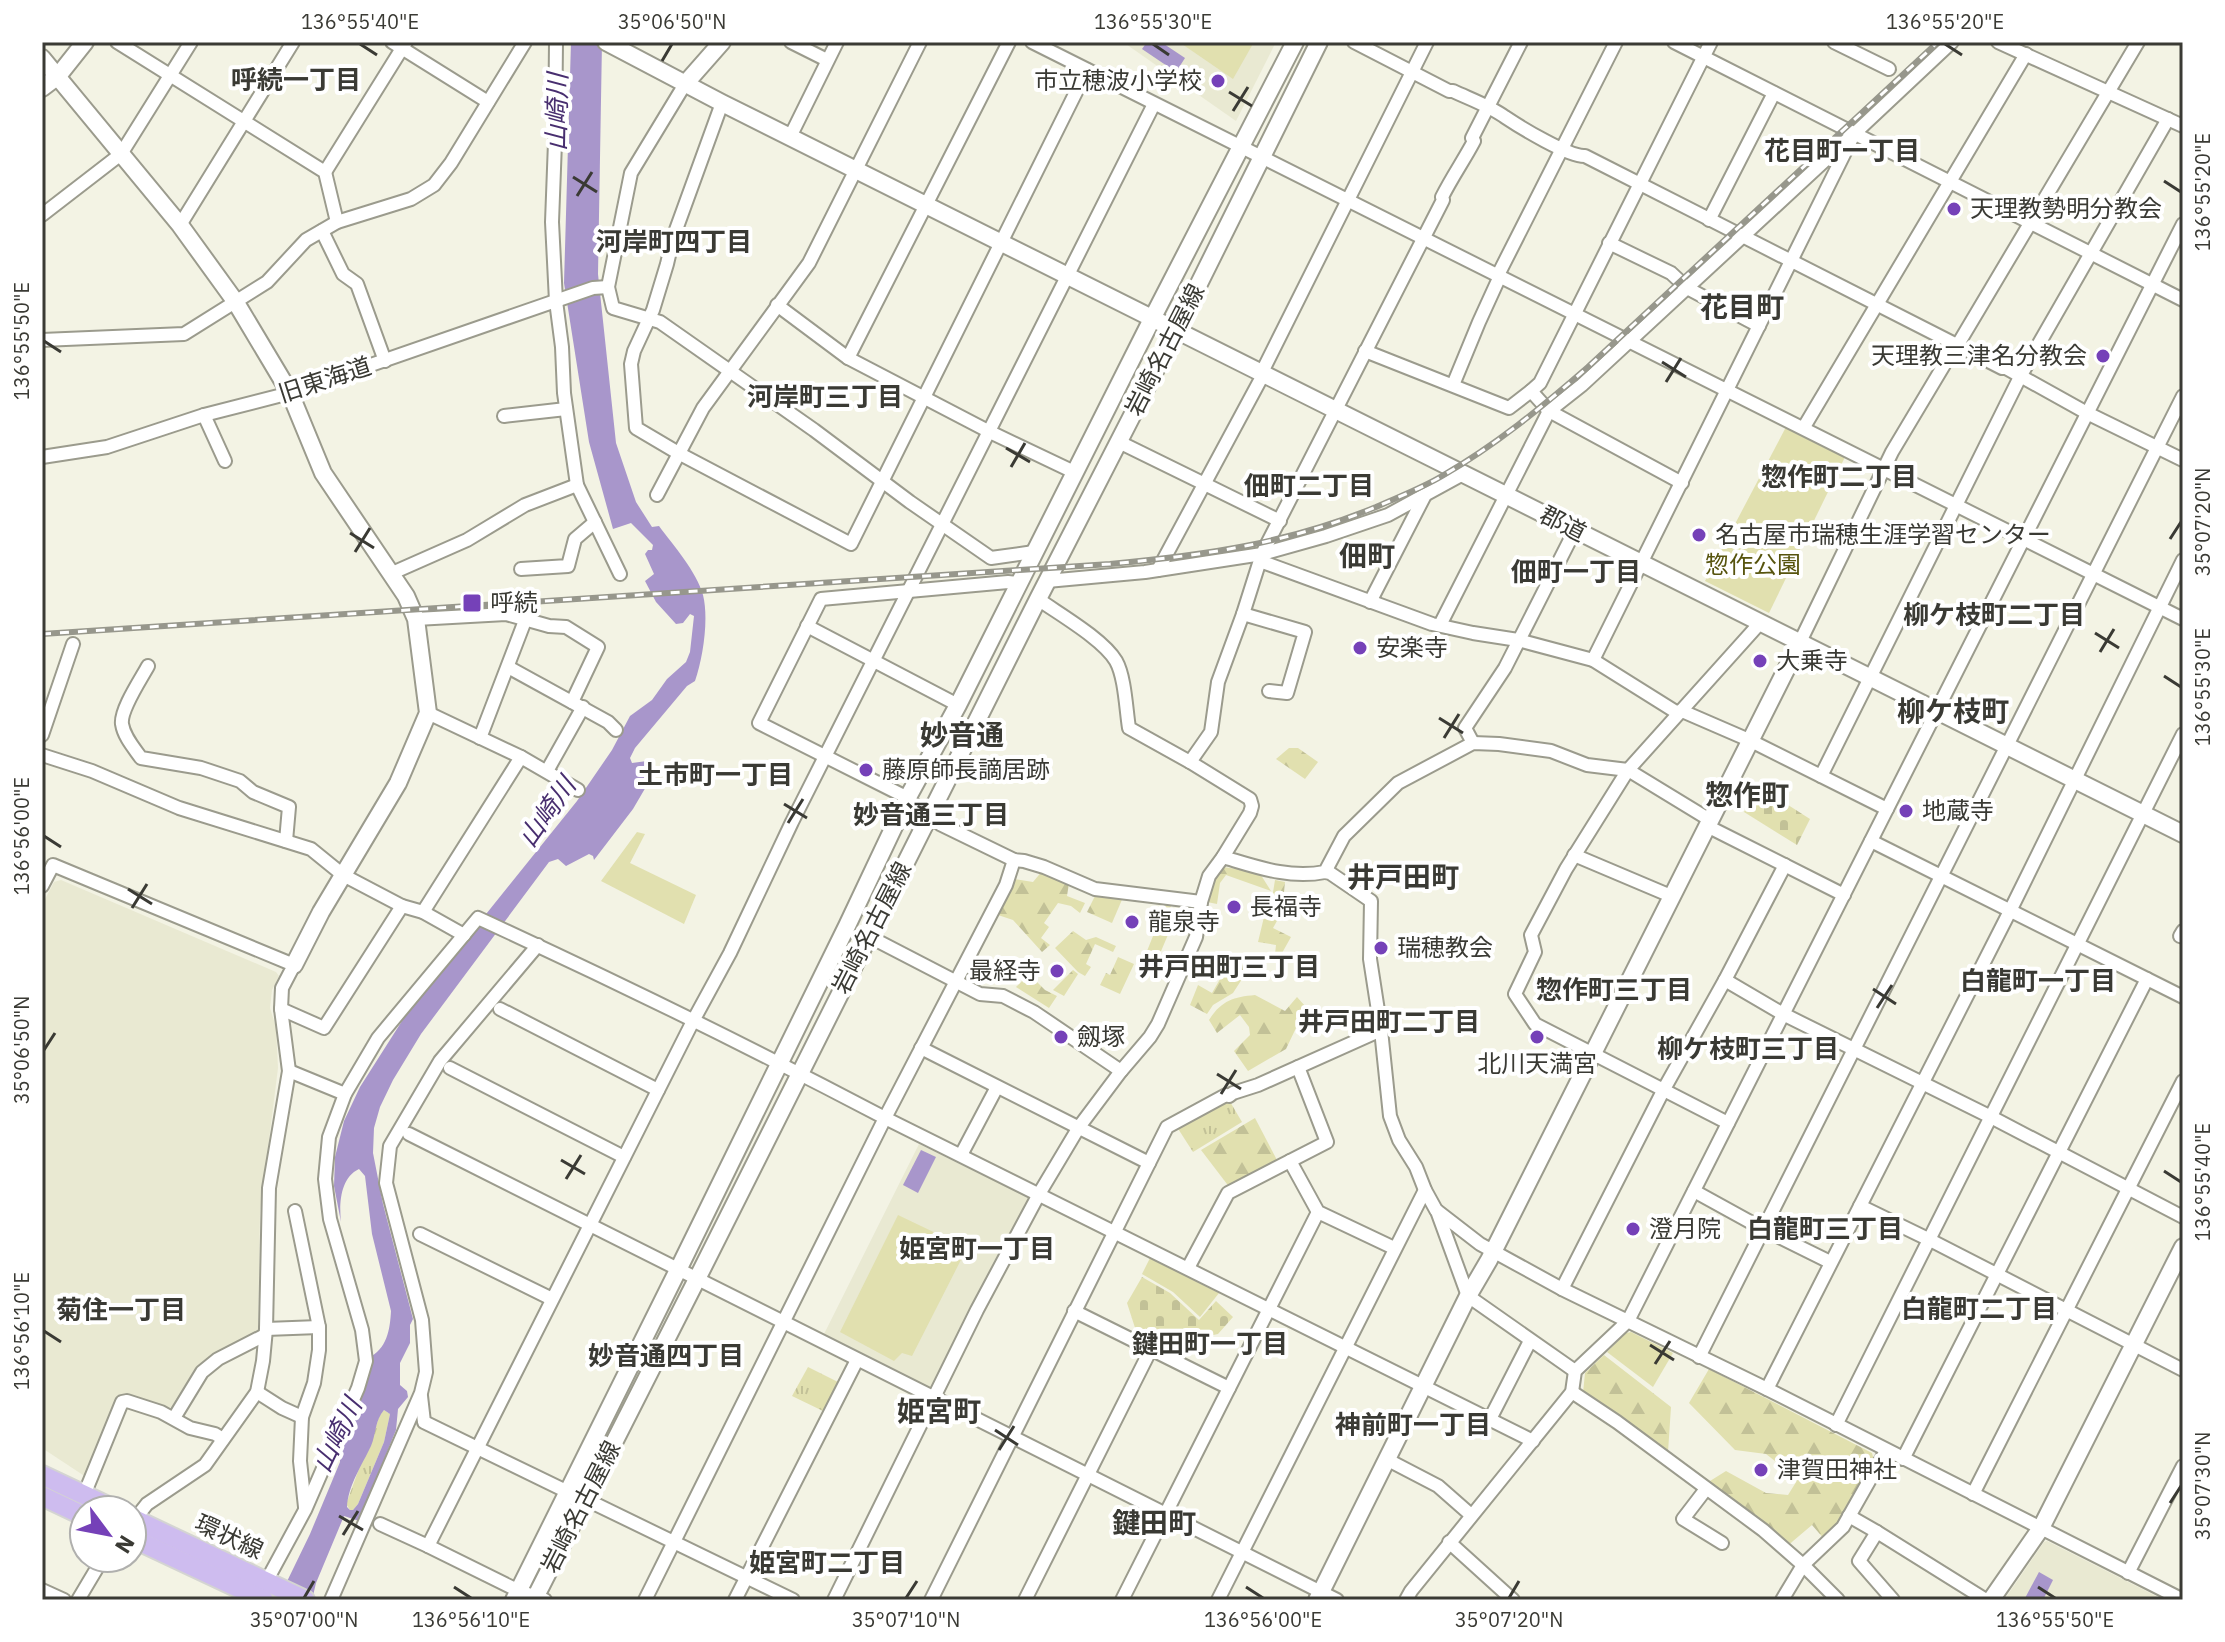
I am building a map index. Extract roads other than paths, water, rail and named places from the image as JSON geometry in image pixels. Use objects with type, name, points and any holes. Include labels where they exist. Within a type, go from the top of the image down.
[{"type":"main road","points":[[42,1475],[82,1494]]},
{"type":"main road","points":[[42,1496],[68,1508]]},
{"type":"main road","name":"環状線","points":[[148,1531],[269,1589],[305,1600]]},
{"type":"street","points":[[42,88],[58,76],[85,42]]},
{"type":"street","points":[[117,42],[325,172]]},
{"type":"street","points":[[42,215],[121,154],[191,42]]},
{"type":"street","points":[[180,225],[293,42]]},
{"type":"street","points":[[42,340],[184,334],[267,282],[306,240],[337,222],[411,199],[434,185],[451,163],[525,42]]},
{"type":"street","points":[[556,42],[552,222],[566,409],[577,485],[620,574]]},
{"type":"street","points":[[722,42],[685,84],[631,173],[606,287],[613,308],[660,322],[991,558],[1034,552]]},
{"type":"street","points":[[791,42],[827,60]]},
{"type":"street","points":[[790,137],[837,42]]},
{"type":"street","points":[[657,495],[703,408],[809,263],[920,42]]},
{"type":"street","points":[[848,358],[1009,42]]},
{"type":"street","points":[[1032,42],[2183,619]]},
{"type":"street","name":"岩崎名古屋線","points":[[516,1595],[780,1064],[907,799],[958,705],[1295,42]]},
{"type":"street","name":"岩崎名古屋線","points":[[538,1599],[585,1499],[1319,42]]},
{"type":"street","points":[[1354,42],[1486,107],[1562,149],[1580,157],[1585,156],[1742,238],[1878,303],[1972,355],[2021,375],[2087,413],[2183,460]]},
{"type":"street","points":[[1158,570],[1263,372],[1427,42]]},
{"type":"street","points":[[1190,762],[1211,732],[1218,682],[1261,558],[1364,359],[1365,351],[1443,200],[1457,166],[1474,141],[1472,138],[1486,107],[1521,42]]},
{"type":"street","points":[[1453,385],[1499,275],[1616,42]]},
{"type":"street","points":[[1674,42],[2183,300]]},
{"type":"street","points":[[1365,351],[1509,408],[1540,383],[1711,42]]},
{"type":"street","points":[[1834,42],[1889,69]]},
{"type":"street","points":[[1440,625],[1502,493],[1549,411],[1629,342],[1952,42]]},
{"type":"street","points":[[1998,42],[2183,126]]},
{"type":"street","points":[[1319,1596],[1800,642],[1884,469],[1951,350],[1957,346],[2138,42]]},
{"type":"street","points":[[337,222],[325,172],[400,44],[488,102]]},
{"type":"street","points":[[613,44],[722,103],[1502,493]]},
{"type":"street","points":[[1804,427],[2026,54]]},
{"type":"street","points":[[42,58],[180,225],[235,301],[290,393],[323,473],[406,596],[416,619],[428,713],[398,783],[321,912],[282,988],[281,1009],[289,1071],[269,1188],[266,1332],[257,1392],[205,1465],[148,1503]]},
{"type":"street","points":[[722,103],[673,238],[649,318],[634,351],[631,364],[636,428],[851,544],[1087,70]]},
{"type":"street","points":[[1709,220],[1774,93]]},
{"type":"street","points":[[428,1546],[730,953],[762,883],[1154,104]]},
{"type":"street","points":[[1821,776],[2021,375],[2168,119]]},
{"type":"street","points":[[1593,660],[1854,134]]},
{"type":"street","points":[[1406,1600],[1449,1542],[1572,1392],[1575,1371],[1628,1321],[2183,224]]},
{"type":"street","points":[[322,231],[343,274],[357,284],[385,361]]},
{"type":"street","points":[[1609,243],[1671,273],[1687,288],[1759,326]]},
{"type":"street","name":"旧東海道","points":[[42,457],[107,447],[204,415],[290,393],[593,288],[606,287]]},
{"type":"street","points":[[777,305],[848,358],[1074,472]]},
{"type":"street","points":[[1531,391],[1549,411],[1682,483]]},
{"type":"street","points":[[1699,1357],[2183,396]]},
{"type":"street","points":[[504,416],[566,409]]},
{"type":"street","points":[[204,415],[225,461]]},
{"type":"street","points":[[1354,419],[1381,427],[1471,471],[1502,493]]},
{"type":"street","points":[[1119,442],[1280,521]]},
{"type":"street","points":[[1047,581],[1261,558],[1388,515],[1463,474]]},
{"type":"street","points":[[390,574],[467,540],[525,505],[577,485]]},
{"type":"street","name":"郡道","points":[[1502,493],[2183,834]]},
{"type":"street","points":[[1370,602],[1424,497]]},
{"type":"street","points":[[521,569],[568,566],[575,539],[595,522]]},
{"type":"street","points":[[1473,743],[1465,728],[1505,668],[1575,530]]},
{"type":"street","points":[[1261,558],[1370,602],[1440,625],[1518,640],[1593,660],[1676,712],[1682,711],[1749,740],[1887,809]]},
{"type":"street","points":[[1767,1389],[2010,911],[2183,560]]},
{"type":"street","points":[[1019,583],[821,599],[759,723],[907,799],[929,816],[1014,860],[1044,867],[1095,889],[1201,902]]},
{"type":"street","points":[[834,1600],[977,1310],[1039,1194],[1079,1127],[1158,1024],[1196,937],[1201,902],[1209,876],[1252,806],[1250,799],[1129,728],[1120,672],[1115,660],[1090,636],[1038,599]]},
{"type":"street","points":[[416,619],[506,614],[549,626],[566,627],[598,647],[547,771]]},
{"type":"street","points":[[1243,614],[1305,632],[1287,693],[1269,691]]},
{"type":"street","points":[[480,738],[526,618]]},
{"type":"street","points":[[1728,1123],[1535,1024],[1515,994],[1535,952],[1531,935],[1545,905],[1628,770],[1760,623]]},
{"type":"street","points":[[807,626],[958,705]]},
{"type":"street","points":[[42,735],[73,644]]},
{"type":"street","points":[[148,666],[123,713],[122,724],[141,758],[201,768],[240,781],[253,792],[289,807],[286,841]]},
{"type":"street","points":[[508,667],[608,722],[616,730]]},
{"type":"street","points":[[428,713],[521,757],[578,790]]},
{"type":"street","points":[[1836,1425],[2183,734]]},
{"type":"street","points":[[1325,872],[1344,836],[1398,783],[1473,743],[1499,744],[1551,751],[1587,765],[1628,770],[1708,823],[1844,895]]},
{"type":"street","points":[[42,755],[92,771],[179,808],[311,849],[343,875],[464,935]]},
{"type":"street","points":[[423,912],[521,757]]},
{"type":"street","points":[[1871,841],[2183,997]]},
{"type":"street","points":[[1574,855],[1671,896]]},
{"type":"street","points":[[1223,857],[1284,874],[1330,873],[1371,901],[1370,959],[1392,1124],[1436,1210],[1468,1296],[1575,1371]]},
{"type":"street","points":[[645,1600],[885,1118],[1006,885],[1014,860]]},
{"type":"street","points":[[42,886],[48,863],[294,965]]},
{"type":"street","points":[[1562,1289],[1664,1089],[1785,865]]},
{"type":"street","points":[[281,1009],[324,1028],[402,906]]},
{"type":"street","points":[[269,1589],[358,1388],[366,1361],[362,1330],[330,1219],[325,1179],[329,1137],[345,1094],[386,1028],[478,918],[780,1064],[1533,1441]]},
{"type":"street","points":[[868,936],[980,994],[1003,996],[1034,1012],[1121,1071]]},
{"type":"street","points":[[331,1600],[421,1393],[426,1372],[422,1320],[386,1183],[390,1146],[440,1061],[536,944]]},
{"type":"street","points":[[1903,1459],[2147,979]]},
{"type":"street","points":[[1725,980],[1783,1014],[2183,1217]]},
{"type":"street","points":[[500,1009],[658,1090]]},
{"type":"street","points":[[931,1600],[1167,1127],[1226,1095],[1258,1085],[1381,1030]]},
{"type":"street","points":[[921,1048],[1149,1163]]},
{"type":"street","points":[[1188,1268],[1228,1193],[1327,1142],[1298,1067]]},
{"type":"street","points":[[450,1068],[624,1157]]},
{"type":"street","points":[[289,1071],[345,1094]]},
{"type":"street","points":[[1973,1494],[2183,1081]]},
{"type":"street","points":[[961,1155],[997,1087]]},
{"type":"street","points":[[409,1134],[1241,1552],[1319,1596],[1337,1600]]},
{"type":"street","points":[[1290,1161],[1318,1212],[1394,1248]]},
{"type":"street","points":[[1218,1600],[1425,1190]]},
{"type":"street","points":[[1694,1191],[1830,1262]]},
{"type":"street","points":[[1860,1206],[2183,1370]]},
{"type":"street","points":[[1436,1210],[1492,1252],[1562,1289],[2183,1600]]},
{"type":"street","points":[[295,1211],[319,1327],[314,1383],[302,1417],[300,1461],[305,1510]]},
{"type":"street","points":[[1122,1600],[1318,1212]]},
{"type":"street","points":[[420,1234],[552,1299]]},
{"type":"street","points":[[1849,1516],[1989,1600],[2041,1528],[2183,1247]]},
{"type":"street","points":[[1074,1311],[1229,1388]]},
{"type":"street","points":[[174,1418],[202,1372],[218,1359],[266,1332],[319,1327]]},
{"type":"street","points":[[1490,1419],[1530,1341]]},
{"type":"street","points":[[1025,1600],[1151,1349]]},
{"type":"street","points":[[735,1600],[857,1360]]},
{"type":"street","points":[[257,1392],[302,1417]]},
{"type":"street","points":[[1572,1392],[1763,1530],[1838,1600]]},
{"type":"street","points":[[421,1393],[424,1422],[568,1492]]},
{"type":"street","points":[[84,1494],[122,1402],[137,1404],[223,1439]]},
{"type":"street","points":[[1782,1600],[1803,1565],[1843,1527],[1886,1451]]},
{"type":"street","points":[[1388,1460],[1438,1486],[1471,1515]]},
{"type":"street","points":[[2128,1573],[2183,1466]]},
{"type":"street","points":[[1706,1489],[1683,1519],[1722,1543]]},
{"type":"street","points":[[585,1499],[793,1600]]},
{"type":"street","points":[[380,1524],[428,1546],[516,1595],[538,1599]]},
{"type":"street","points":[[1877,1532],[1859,1561],[1893,1600]]},
{"type":"street","points":[[1449,1542],[1513,1600]]},
{"type":"street","points":[[78,1600],[93,1574]]},
{"type":"street","points":[[42,1590],[64,1600]]},
{"type":"railway","points":[[42,634],[1110,564],[1245,546],[1343,520],[1426,484],[1462,464],[1553,397],[1938,42]]},
{"type":"place","name":"市立穂波小学校","points":[[1218,81]]},
{"type":"place","name":"天理教勢明分教会","points":[[1954,209]]},
{"type":"place","name":"天理教三津名分教会","points":[[2103,356]]},
{"type":"place","name":"名古屋市瑞穂生涯学習センター","points":[[1699,535]]},
{"type":"place","name":"呼続","points":[[472,603]]},
{"type":"place","name":"安楽寺","points":[[1360,648]]},
{"type":"place","name":"大乗寺","points":[[1760,661]]},
{"type":"place","name":"藤原師長謫居跡","points":[[866,770]]},
{"type":"place","name":"地蔵寺","points":[[1906,811]]},
{"type":"place","name":"長福寺","points":[[1234,907]]},
{"type":"place","name":"龍泉寺","points":[[1132,922]]},
{"type":"place","name":"瑞穂教会","points":[[1381,948]]},
{"type":"place","name":"最経寺","points":[[1057,971]]},
{"type":"place","name":"劔塚","points":[[1061,1037]]},
{"type":"place","name":"北川天満宮","points":[[1537,1037]]},
{"type":"place","name":"澄月院","points":[[1633,1229]]},
{"type":"place","name":"津賀田神社","points":[[1761,1470]]},
{"type":"district","name":"呼続一丁目","points":[[296,80]]},
{"type":"district","name":"花目町一丁目","points":[[1842,151]]},
{"type":"district","name":"河岸町四丁目","points":[[674,242]]},
{"type":"district","name":"花目町","points":[[1742,307]]},
{"type":"district","name":"河岸町三丁目","points":[[825,397]]},
{"type":"district","name":"惣作町二丁目","points":[[1839,477]]},
{"type":"district","name":"佃町二丁目","points":[[1309,486]]},
{"type":"district","name":"佃町","points":[[1367,556]]},
{"type":"district","name":"佃町一丁目","points":[[1576,572]]},
{"type":"district","name":"柳ケ枝町二丁目","points":[[1994,615]]},
{"type":"district","name":"柳ケ枝町","points":[[1953,711]]},
{"type":"district","name":"妙音通","points":[[962,735]]},
{"type":"district","name":"土市町一丁目","points":[[715,775]]},
{"type":"district","name":"惣作町","points":[[1747,795]]},
{"type":"district","name":"妙音通三丁目","points":[[931,815]]},
{"type":"district","name":"井戸田町","points":[[1403,877]]},
{"type":"district","name":"井戸田町三丁目","points":[[1229,967]]},
{"type":"district","name":"白龍町一丁目","points":[[2038,981]]},
{"type":"district","name":"惣作町三丁目","points":[[1614,990]]},
{"type":"district","name":"井戸田町二丁目","points":[[1389,1022]]},
{"type":"district","name":"柳ケ枝町三丁目","points":[[1748,1049]]},
{"type":"district","name":"白龍町三丁目","points":[[1825,1229]]},
{"type":"district","name":"姫宮町一丁目","points":[[977,1249]]},
{"type":"district","name":"白龍町二丁目","points":[[1979,1309]]},
{"type":"district","name":"菊住一丁目","points":[[121,1310]]},
{"type":"district","name":"鍵田町一丁目","points":[[1210,1344]]},
{"type":"district","name":"妙音通四丁目","points":[[666,1356]]},
{"type":"district","name":"姫宮町","points":[[939,1411]]},
{"type":"district","name":"神前町一丁目","points":[[1413,1425]]},
{"type":"district","name":"鍵田町","points":[[1154,1523]]},
{"type":"district","name":"姫宮町二丁目","points":[[827,1563]]},
{"type":"water label","name":"山崎川","points":[[557,112]]},
{"type":"water label","name":"山崎川","points":[[547,812]]},
{"type":"water label","name":"山崎川","points":[[337,1435]]},
{"type":"park label","name":"惣作公園","points":[[1753,565]]}]
